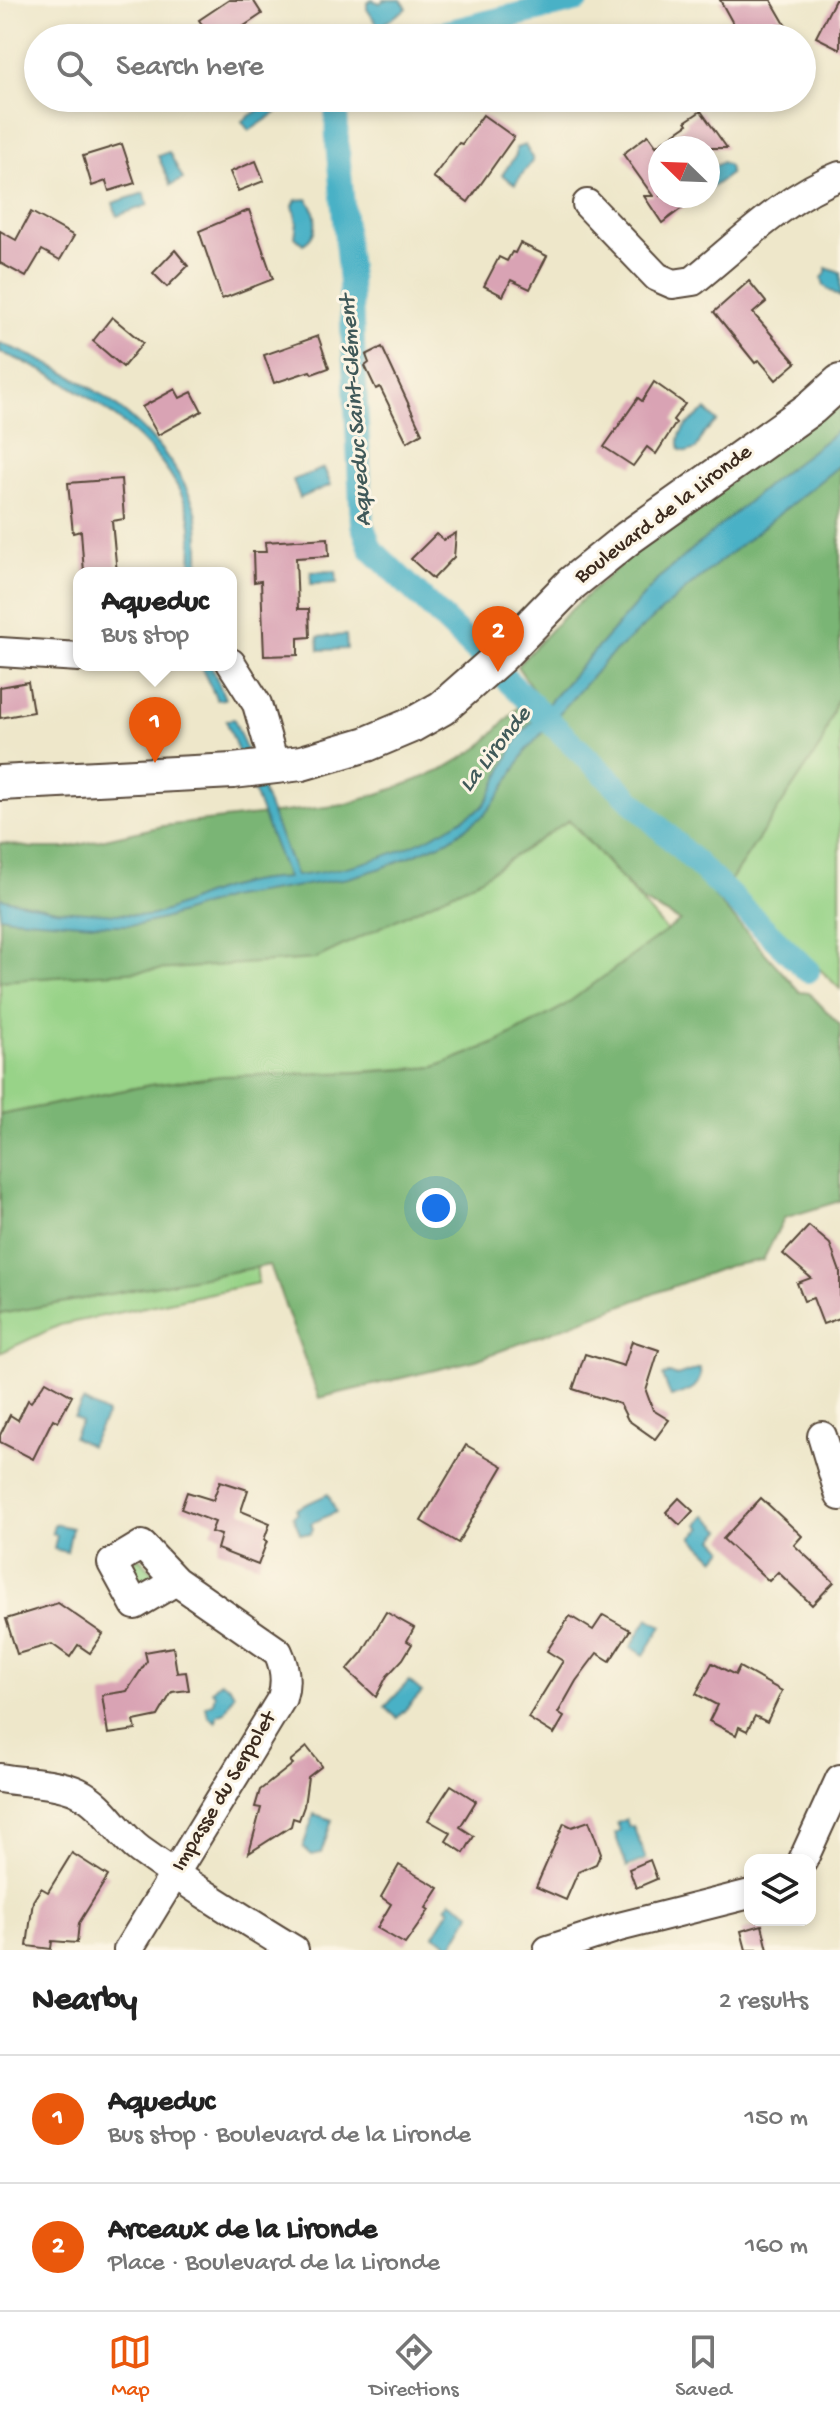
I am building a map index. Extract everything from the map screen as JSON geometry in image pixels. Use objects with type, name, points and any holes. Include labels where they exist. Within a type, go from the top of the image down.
[{"type":"street","points":[[587,204],[657,277],[673,284],[683,284],[693,281],[789,203],[840,176]]},
{"type":"street","name":"Boulevard de la Lironde","points":[[0,783],[275,767],[302,763],[367,744],[412,725],[442,708],[501,656],[583,574],[628,538],[811,408],[840,382]]},
{"type":"street","points":[[0,652],[73,657]]},
{"type":"street","points":[[236,671],[257,704],[275,767]]},
{"type":"street","points":[[822,1436],[840,1496]]},
{"type":"street","name":"Impasse du Serpolet","points":[[128,1950],[286,1687],[283,1661],[278,1652],[176,1581]]},
{"type":"street","points":[[0,1778],[61,1786],[77,1792],[95,1803],[132,1843],[294,1950]]},
{"type":"street","points":[[806,1854],[840,1779]]},
{"type":"street","points":[[548,1950],[606,1931],[744,1896]]},
{"type":"green space","points":[[840,401],[840,691],[821,745],[730,881],[714,896],[800,992],[809,993],[840,1025],[840,1201],[784,1218],[763,1260],[728,1266],[476,1360],[319,1398],[270,1265],[0,1314],[0,1115],[150,1085],[221,1076],[435,1067],[498,1042],[561,1008],[680,921],[642,901],[569,820],[477,881],[315,959],[0,981],[0,843],[33,848],[65,848],[163,826],[344,805],[440,771],[479,748],[534,691],[517,666],[559,621],[634,552]]},
{"type":"green space","points":[[840,691],[840,989],[730,881],[821,745]]},
{"type":"green space","points":[[569,820],[667,931],[561,1008],[498,1042],[435,1067],[150,1085],[0,1115],[0,981],[155,969],[476,881]]},
{"type":"green space","points":[[251,1208],[258,1283],[60,1325],[0,1353],[0,1222]]},
{"type":"green space","points":[[139,1558],[158,1578],[137,1592],[127,1567]]},
{"type":"water","points":[[372,0],[380,3],[384,0],[401,0],[407,8],[383,24],[377,24],[367,9],[367,3]]},
{"type":"water","points":[[256,112],[276,113],[249,131],[242,121]]},
{"type":"water","points":[[525,145],[533,160],[515,184],[502,175],[516,155],[516,148]]},
{"type":"water","points":[[169,152],[183,179],[171,185],[158,156]]},
{"type":"water","points":[[720,163],[729,166],[730,174],[720,181]]},
{"type":"water","points":[[144,193],[148,205],[117,216],[113,203]]},
{"type":"water","points":[[307,199],[316,223],[309,240],[303,244],[295,237],[297,223],[293,206],[296,200]]},
{"type":"water","points":[[826,268],[840,273],[840,297],[824,286],[822,278]]},
{"type":"water","points":[[0,343],[55,367],[107,399],[152,439],[171,462],[194,506],[199,531],[199,567],[191,567],[192,534],[188,511],[176,484],[158,458],[136,435],[83,394],[0,352]]},
{"type":"water","points":[[706,410],[717,421],[704,433],[696,449],[687,452],[680,450],[682,432]]},
{"type":"water","points":[[840,429],[840,465],[691,585],[607,659],[526,751],[484,815],[449,840],[382,868],[348,878],[227,898],[138,925],[0,916],[0,898],[56,910],[149,916],[228,887],[287,878],[226,720],[234,719],[296,876],[340,869],[382,857],[423,840],[477,811],[494,788],[521,734],[660,577],[770,483]]},
{"type":"water","points":[[324,468],[331,485],[300,498],[293,480]]},
{"type":"water","points":[[336,571],[337,583],[311,584],[311,572]]},
{"type":"water","points":[[346,635],[347,649],[319,650],[318,637]]},
{"type":"water","points":[[203,671],[213,671],[225,699],[217,700]]},
{"type":"water","points":[[700,1368],[696,1385],[671,1397],[663,1376],[670,1373],[677,1376]]},
{"type":"water","points":[[83,1401],[107,1414],[90,1446],[73,1437],[81,1422],[74,1417]]},
{"type":"water","points":[[328,1494],[336,1512],[311,1523],[313,1529],[310,1534],[300,1533],[293,1516],[298,1513],[296,1509]]},
{"type":"water","points":[[706,1515],[722,1530],[714,1539],[724,1549],[715,1559],[692,1537],[702,1528],[698,1524]]},
{"type":"water","points":[[54,1524],[72,1528],[67,1552],[54,1549],[57,1535],[52,1533]]},
{"type":"water","points":[[648,1618],[662,1626],[644,1655],[631,1647]]},
{"type":"water","points":[[221,1681],[234,1694],[225,1712],[217,1715],[216,1722],[208,1716],[206,1706],[213,1703],[215,1694],[212,1690]]},
{"type":"water","points":[[409,1681],[422,1692],[397,1718],[385,1707]]},
{"type":"water","points":[[314,1814],[332,1820],[321,1853],[312,1855],[303,1847]]},
{"type":"water","points":[[626,1819],[629,1827],[633,1826],[646,1859],[627,1867],[615,1834],[620,1831],[617,1823]]},
{"type":"water","points":[[451,1900],[471,1913],[452,1946],[434,1935],[450,1909],[446,1907]]},
{"type":"building","points":[[229,0],[253,0],[262,14],[247,24],[202,24],[199,20]]},
{"type":"building","points":[[720,0],[771,0],[785,24],[733,24]]},
{"type":"building","points":[[835,0],[840,0],[840,49],[816,37]]},
{"type":"building","points":[[702,112],[719,136],[671,136],[688,124],[686,121]]},
{"type":"building","points":[[483,115],[514,137],[468,202],[433,177]]},
{"type":"building","points":[[649,136],[648,189],[623,154]]},
{"type":"building","points":[[122,144],[135,183],[109,191],[106,181],[92,186],[83,156]]},
{"type":"building","points":[[256,161],[264,181],[238,191],[230,172]]},
{"type":"building","points":[[652,208],[682,208],[662,223]]},
{"type":"building","points":[[249,210],[273,279],[222,299],[199,231]]},
{"type":"building","points":[[31,212],[74,236],[60,260],[42,250],[26,277],[0,263],[0,231],[16,240]]},
{"type":"building","points":[[520,243],[547,256],[530,289],[511,280],[503,296],[484,286],[499,257],[507,261]]},
{"type":"building","points":[[175,250],[188,266],[167,287],[153,273]]},
{"type":"building","points":[[749,281],[766,302],[753,313],[796,363],[776,380],[759,360],[755,363],[714,312]]},
{"type":"building","points":[[112,317],[143,343],[123,367],[93,341]]},
{"type":"building","points":[[318,336],[329,368],[274,383],[264,355]]},
{"type":"building","points":[[382,347],[422,433],[407,442],[380,387],[376,389],[365,366],[369,363],[366,355]]},
{"type":"building","points":[[654,382],[685,404],[656,454],[647,447],[633,466],[604,447],[638,398],[642,401]]},
{"type":"building","points":[[175,389],[180,398],[192,392],[202,411],[158,435],[142,407]]},
{"type":"building","points":[[121,479],[124,519],[112,521],[116,567],[84,567],[81,531],[73,533],[68,483]]},
{"type":"building","points":[[456,533],[454,557],[433,579],[411,559],[436,534],[444,540]]},
{"type":"building","points":[[328,538],[329,556],[296,558],[298,609],[309,609],[310,637],[298,638],[298,655],[264,656],[261,581],[254,582],[253,552],[266,552],[265,542]]},
{"type":"building","points":[[28,682],[33,712],[0,718],[0,687]]},
{"type":"building","points":[[809,1226],[830,1244],[840,1272],[840,1318],[823,1324],[813,1298],[804,1301],[797,1283],[811,1278],[783,1254]]},
{"type":"building","points":[[632,1341],[659,1350],[646,1391],[653,1410],[669,1420],[655,1439],[628,1420],[620,1404],[573,1389],[585,1354],[624,1366]]},
{"type":"building","points":[[46,1381],[72,1396],[58,1422],[53,1419],[33,1459],[0,1442],[0,1435],[10,1415],[18,1420],[28,1400],[31,1402]]},
{"type":"building","points":[[466,1445],[503,1466],[458,1543],[421,1521]]},
{"type":"building","points":[[220,1481],[248,1490],[241,1511],[270,1523],[258,1565],[217,1549],[221,1535],[211,1532],[215,1522],[181,1509],[187,1492],[213,1500]]},
{"type":"building","points":[[679,1498],[693,1511],[680,1525],[666,1512]]},
{"type":"building","points":[[761,1498],[802,1536],[794,1545],[834,1582],[812,1605],[778,1572],[769,1581],[723,1539]]},
{"type":"building","points":[[58,1603],[103,1634],[90,1653],[78,1645],[70,1657],[52,1644],[17,1654],[6,1619]]},
{"type":"building","points":[[386,1612],[414,1628],[407,1641],[412,1644],[387,1676],[376,1697],[347,1670],[362,1653]]},
{"type":"building","points":[[603,1615],[630,1630],[610,1661],[597,1653],[576,1681],[558,1713],[564,1717],[554,1734],[528,1718],[563,1661],[547,1651],[570,1616],[593,1630]]},
{"type":"building","points":[[173,1647],[177,1673],[186,1672],[189,1690],[172,1692],[158,1716],[134,1721],[136,1730],[108,1734],[102,1695],[127,1691],[147,1661],[145,1652]]},
{"type":"building","points":[[712,1663],[735,1675],[739,1667],[782,1691],[767,1722],[755,1716],[747,1731],[739,1727],[736,1735],[709,1721],[717,1705],[696,1694]]},
{"type":"building","points":[[307,1747],[322,1766],[308,1777],[299,1820],[293,1818],[291,1826],[249,1853],[261,1808],[255,1807],[260,1790],[293,1764],[290,1761]]},
{"type":"building","points":[[451,1785],[476,1801],[460,1827],[474,1836],[464,1853],[446,1841],[451,1833],[428,1820]]},
{"type":"building","points":[[589,1821],[601,1853],[596,1864],[578,1872],[566,1900],[536,1887],[564,1823],[572,1827]]},
{"type":"building","points":[[72,1853],[108,1876],[79,1923],[77,1943],[52,1941],[51,1949],[27,1946],[33,1901],[41,1888],[48,1892]]},
{"type":"building","points":[[650,1860],[657,1879],[636,1888],[629,1869]]},
{"type":"building","points":[[399,1865],[439,1888],[426,1908],[429,1910],[405,1944],[377,1928],[391,1904],[381,1897]]},
{"type":"building","points":[[762,1926],[768,1950],[746,1950],[741,1931]]},
{"type":"waterway","name":"Aqueduc Saint-Clément","points":[[479,24],[578,0]]},
{"type":"waterway","name":"Aqueduc Saint-Clément","points":[[336,112],[350,283],[362,524],[371,549],[808,971]]},
{"type":"place","name":"Arceaux de la Lironde","points":[[498,672]]},
{"type":"place","name":"Aqueduc","points":[[155,763]]},
{"type":"water label","name":"La Lironde","points":[[496,750]]}]
